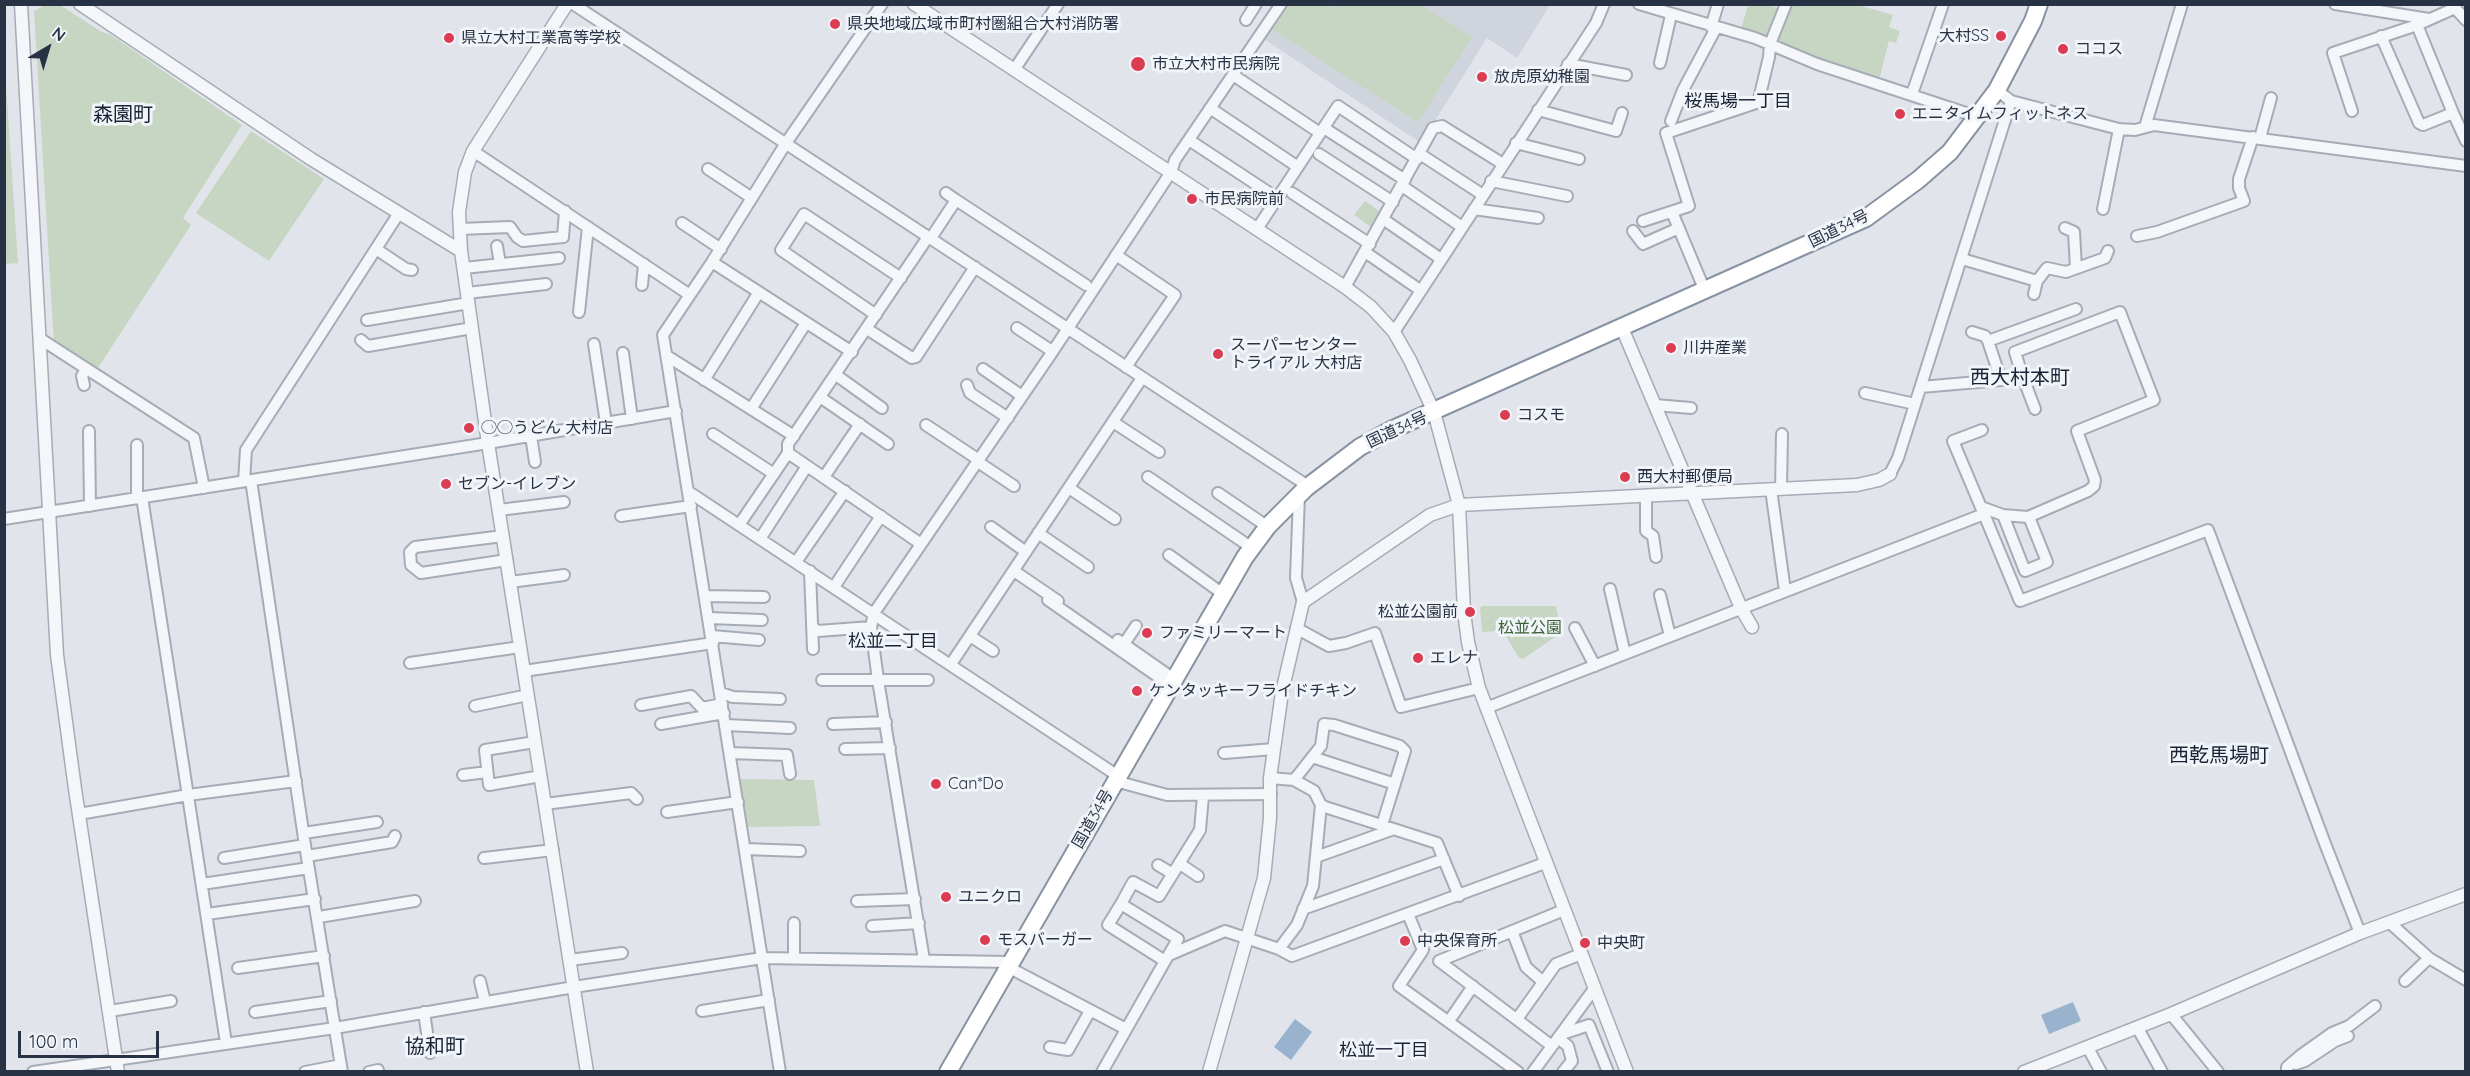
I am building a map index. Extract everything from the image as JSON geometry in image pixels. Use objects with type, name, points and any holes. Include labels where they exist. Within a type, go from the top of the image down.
[{"type":"highway","name":"国道34号","points":[[948,1071],[1223,594],[1268,527],[1304,490],[1360,447],[1391,430],[1866,218],[1918,180],[1950,152],[1996,90],[2033,21],[2039,4]]},
{"type":"street","points":[[21,4],[57,655],[117,1065]]},
{"type":"street","points":[[80,4],[311,159],[461,251]]},
{"type":"street","points":[[567,4],[473,151],[461,191],[460,229],[461,251],[488,443],[587,1071]]},
{"type":"street","points":[[573,4],[930,237],[1142,378],[1304,490],[1296,578],[1303,602],[1282,692],[1274,748],[1264,878],[1209,1071]]},
{"type":"street","points":[[780,1071],[663,335],[721,249],[786,144],[882,4]]},
{"type":"street","points":[[914,4],[1345,287],[1371,308],[1394,332],[1434,412],[1459,505],[1467,642],[1479,688],[1627,1071]]},
{"type":"street","points":[[1014,70],[1058,4]]},
{"type":"street","points":[[1246,20],[1256,4]]},
{"type":"street","points":[[924,960],[870,627],[873,613],[1008,418],[1171,172],[1175,160],[1281,4]]},
{"type":"street","points":[[1394,332],[1596,23],[1604,4]]},
{"type":"street","points":[[1639,4],[1770,44],[1817,64],[1978,117]]},
{"type":"street","points":[[1671,121],[1683,90],[1714,28],[1718,4]]},
{"type":"street","points":[[1643,221],[1689,206],[1666,133],[1756,103],[1767,67],[1770,44],[1786,4]]},
{"type":"street","points":[[1912,94],[1943,4]]},
{"type":"street","points":[[2145,127],[2182,4]]},
{"type":"street","points":[[2335,4],[2432,19]]},
{"type":"street","points":[[2352,111],[2332,53],[2417,25],[2456,6],[2466,20]]},
{"type":"street","points":[[1660,63],[1671,15]]},
{"type":"street","points":[[2417,25],[2466,141]]},
{"type":"street","points":[[2381,36],[2419,123],[2423,125],[2453,113]]},
{"type":"street","points":[[1569,64],[1626,75]]},
{"type":"street","points":[[1233,75],[1404,183],[1462,227]]},
{"type":"street","points":[[1996,90],[2011,101],[2119,129],[2135,130],[2154,125],[2466,166]]},
{"type":"street","points":[[2137,236],[2157,232],[2244,201],[2239,188],[2239,179],[2271,98]]},
{"type":"street","points":[[1303,602],[1430,516],[1459,505],[1857,485],[1880,480],[1890,474],[1898,458],[2011,101]]},
{"type":"street","points":[[1257,229],[1338,106],[1483,195]]},
{"type":"street","points":[[1210,108],[1298,166]]},
{"type":"street","points":[[1538,110],[1616,131],[1622,113]]},
{"type":"street","points":[[1345,287],[1433,129],[1442,126],[1503,164]]},
{"type":"street","points":[[2103,209],[2119,129]]},
{"type":"street","points":[[1189,140],[1277,198]]},
{"type":"street","points":[[1516,143],[1579,159]]},
{"type":"street","points":[[473,151],[690,295]]},
{"type":"street","points":[[1319,154],[1393,202]]},
{"type":"street","points":[[708,169],[752,198]]},
{"type":"street","points":[[1491,181],[1568,196]]},
{"type":"street","points":[[946,193],[1086,285]]},
{"type":"street","points":[[1292,193],[1420,290]]},
{"type":"street","points":[[739,525],[788,453],[788,444],[956,200]]},
{"type":"street","points":[[1474,210],[1538,218]]},
{"type":"street","points":[[460,229],[510,227],[523,241],[563,237],[565,211]]},
{"type":"street","points":[[1672,212],[1705,291]]},
{"type":"street","points":[[305,1071],[342,1068],[247,481],[246,450],[399,213]]},
{"type":"street","points":[[876,315],[781,250],[804,214],[901,278]]},
{"type":"street","points":[[1383,219],[1441,259]]},
{"type":"street","points":[[682,223],[721,249]]},
{"type":"street","points":[[579,312],[588,227]]},
{"type":"street","points":[[1633,231],[1643,244],[1679,228]]},
{"type":"street","points":[[2065,228],[2074,232],[2076,268]]},
{"type":"street","points":[[497,246],[500,264]]},
{"type":"street","points":[[376,249],[406,269],[412,270]]},
{"type":"street","points":[[2034,294],[2037,281],[2047,268],[2066,272],[2105,258],[2108,250]]},
{"type":"street","points":[[1116,255],[1175,295],[1125,368]]},
{"type":"street","points":[[464,268],[559,258]]},
{"type":"street","points":[[1962,259],[2004,277],[2037,281]]},
{"type":"street","points":[[712,262],[852,352]]},
{"type":"street","points":[[642,285],[644,264]]},
{"type":"street","points":[[867,329],[912,358],[916,357],[975,267]]},
{"type":"street","points":[[367,320],[546,284]]},
{"type":"street","points":[[704,380],[759,292]]},
{"type":"street","points":[[1972,332],[1987,339],[2076,309]]},
{"type":"street","points":[[1486,708],[1785,591],[1982,510],[2003,515],[2029,517],[2088,491],[2094,486],[2096,480],[2077,431],[2154,400],[2120,312],[2015,352],[2035,409]]},
{"type":"street","points":[[751,409],[807,323]]},
{"type":"street","points":[[1017,327],[1052,351]]},
{"type":"street","points":[[361,340],[369,345],[472,328]]},
{"type":"street","points":[[1622,328],[1741,608],[1752,627]]},
{"type":"street","points":[[1987,339],[2000,330]]},
{"type":"street","points":[[39,338],[194,438],[204,488]]},
{"type":"street","points":[[1987,339],[2001,380]]},
{"type":"street","points":[[594,344],[606,423]]},
{"type":"street","points":[[623,353],[632,419]]},
{"type":"street","points":[[667,356],[794,436]]},
{"type":"street","points":[[84,384],[82,376],[86,369]]},
{"type":"street","points":[[983,369],[1022,396]]},
{"type":"street","points":[[836,375],[882,408]]},
{"type":"street","points":[[1921,387],[2007,380],[2022,375]]},
{"type":"street","points":[[951,664],[1142,378]]},
{"type":"street","points":[[967,385],[970,393],[1008,418]]},
{"type":"street","points":[[1865,393],[1915,404]]},
{"type":"street","points":[[820,397],[888,444]]},
{"type":"street","points":[[1655,405],[1691,408]]},
{"type":"street","points":[[4,519],[676,411]]},
{"type":"street","points":[[1113,422],[1159,452]]},
{"type":"street","points":[[824,477],[860,424]]},
{"type":"street","points":[[926,425],[1014,486]]},
{"type":"street","points":[[1982,429],[1953,441],[2020,601],[2208,530],[2319,830],[2360,933]]},
{"type":"street","points":[[88,431],[90,506]]},
{"type":"street","points":[[713,434],[774,474]]},
{"type":"street","points":[[1782,434],[1776,489],[1785,591]]},
{"type":"street","points":[[531,436],[535,462]]},
{"type":"street","points":[[134,452],[139,497],[226,1043]]},
{"type":"street","points":[[788,453],[921,544]]},
{"type":"street","points":[[760,539],[807,466]]},
{"type":"street","points":[[1148,477],[1252,548]]},
{"type":"street","points":[[1069,488],[1115,519]]},
{"type":"street","points":[[796,562],[845,491]]},
{"type":"street","points":[[689,492],[951,664],[1117,779],[1167,795],[1271,794]]},
{"type":"street","points":[[1218,493],[1268,527]]},
{"type":"street","points":[[1646,495],[1646,531],[1653,536],[1656,557]]},
{"type":"street","points":[[499,510],[564,502]]},
{"type":"street","points":[[621,516],[691,506]]},
{"type":"street","points":[[2003,515],[2025,571],[2047,562],[2029,517]]},
{"type":"street","points":[[834,587],[881,516]]},
{"type":"street","points":[[991,527],[1026,552]]},
{"type":"street","points":[[1038,533],[1088,567]]},
{"type":"street","points":[[503,536],[415,547],[410,552],[411,565],[420,573],[507,560]]},
{"type":"street","points":[[1169,555],[1223,594]]},
{"type":"street","points":[[1014,571],[1072,610]]},
{"type":"street","points":[[810,572],[813,649]]},
{"type":"street","points":[[510,582],[564,575]]},
{"type":"street","points":[[1610,589],[1625,654]]},
{"type":"street","points":[[1660,595],[1670,636]]},
{"type":"street","points":[[706,596],[764,597]]},
{"type":"street","points":[[1048,600],[1172,682]]},
{"type":"street","points":[[709,618],[762,620]]},
{"type":"street","points":[[812,627],[818,631],[870,627]]},
{"type":"street","points":[[1136,627],[1121,642],[1172,682]]},
{"type":"street","points":[[1296,628],[1329,646],[1375,633],[1401,707],[1479,688]]},
{"type":"street","points":[[1575,628],[1595,666]]},
{"type":"street","points":[[970,636],[993,651]]},
{"type":"street","points":[[524,671],[712,640],[759,640]]},
{"type":"street","points":[[410,663],[520,647]]},
{"type":"street","points":[[822,680],[928,680]]},
{"type":"street","points":[[474,706],[528,696]]},
{"type":"street","points":[[641,705],[691,696],[702,708],[722,703]]},
{"type":"street","points":[[661,724],[733,697],[780,699]]},
{"type":"street","points":[[833,724],[886,722]]},
{"type":"street","points":[[1294,780],[1322,746],[1324,724],[1334,725],[1400,746],[1405,751],[1382,825]]},
{"type":"street","points":[[726,725],[790,728]]},
{"type":"street","points":[[535,741],[485,750],[489,785],[541,776]]},
{"type":"street","points":[[845,749],[890,748]]},
{"type":"street","points":[[1224,753],[1274,748]]},
{"type":"street","points":[[730,753],[787,755],[790,774]]},
{"type":"street","points":[[1312,757],[1395,784]]},
{"type":"street","points":[[463,775],[487,772]]},
{"type":"street","points":[[1270,778],[1294,780],[1314,791],[1321,805],[1313,886],[1297,925],[1279,949]]},
{"type":"street","points":[[79,814],[188,795],[296,781]]},
{"type":"street","points":[[545,804],[631,793],[638,799]]},
{"type":"street","points":[[1167,958],[1108,925],[1133,882],[1159,896],[1200,830],[1203,796]]},
{"type":"street","points":[[667,812],[738,802]]},
{"type":"street","points":[[1321,805],[1437,843],[1458,896]]},
{"type":"street","points":[[304,833],[377,822]]},
{"type":"street","points":[[1316,857],[1394,829]]},
{"type":"street","points":[[224,858],[392,842],[395,836]]},
{"type":"street","points":[[745,849],[800,850]]},
{"type":"street","points":[[484,858],[553,850]]},
{"type":"street","points":[[1303,909],[1444,859]]},
{"type":"street","points":[[1167,958],[1226,931],[1279,949],[1292,956],[1545,863]]},
{"type":"street","points":[[1180,864],[1198,876]]},
{"type":"street","points":[[1158,865],[1173,874]]},
{"type":"street","points":[[202,884],[309,868]]},
{"type":"street","points":[[2024,1071],[2171,1014],[2360,933],[2466,894]]},
{"type":"street","points":[[207,914],[315,899]]},
{"type":"street","points":[[857,901],[915,899]]},
{"type":"street","points":[[319,917],[416,901]]},
{"type":"street","points":[[1102,1071],[1178,939],[1121,904]]},
{"type":"street","points":[[1439,961],[1564,910]]},
{"type":"street","points":[[1408,914],[1423,950],[1517,1019],[1568,1046],[1572,1061],[1563,1071]]},
{"type":"street","points":[[2389,922],[2429,958],[2466,980]]},
{"type":"street","points":[[794,923],[794,958]]},
{"type":"street","points":[[872,926],[919,923]]},
{"type":"street","points":[[1512,931],[1526,967],[1543,982]]},
{"type":"street","points":[[1423,950],[1399,986],[1518,1071]]},
{"type":"street","points":[[570,960],[622,953]]},
{"type":"street","points":[[1517,1019],[1556,964],[1581,954]]},
{"type":"street","points":[[237,968],[324,956]]},
{"type":"street","points":[[33,1071],[117,1065],[226,1043],[335,1028],[762,958],[924,960],[1009,964],[1126,1029]]},
{"type":"street","points":[[2405,981],[2429,958]]},
{"type":"street","points":[[480,981],[486,1002]]},
{"type":"street","points":[[1449,1021],[1473,986]]},
{"type":"street","points":[[1533,1071],[1594,989]]},
{"type":"street","points":[[702,1011],[769,1000]]},
{"type":"street","points":[[110,1011],[171,1001]]},
{"type":"street","points":[[255,1012],[331,1001]]},
{"type":"street","points":[[2287,1069],[2332,1033],[2349,1026],[2375,1006]]},
{"type":"street","points":[[1050,1047],[1073,1053],[1090,1011]]},
{"type":"street","points":[[424,1012],[430,1053]]},
{"type":"street","points":[[2171,1014],[2218,1071]]},
{"type":"street","points":[[1557,1039],[1589,1025],[1608,1071]]},
{"type":"street","points":[[2137,1027],[2162,1071]]},
{"type":"street","points":[[2287,1069],[2348,1036]]},
{"type":"street","points":[[2088,1048],[2101,1071]]},
{"type":"shaded area","points":[[1287,5],[1550,5],[1517,58],[1487,38],[1421,143],[1264,39]]},
{"type":"green space","points":[[45,5],[60,5],[102,32],[111,35],[242,125],[183,218],[191,225],[96,371],[54,345],[34,11]]},
{"type":"green space","points":[[1290,5],[1325,5],[1330,8],[1332,5],[1421,5],[1472,37],[1418,122],[1273,30]]},
{"type":"green space","points":[[1748,5],[1766,5],[1781,9],[1771,38],[1741,29]]},
{"type":"green space","points":[[1789,5],[1858,5],[1893,15],[1889,27],[1900,31],[1896,43],[1889,41],[1879,80],[1781,45],[1773,39]]},
{"type":"green space","points":[[4,55],[18,263],[5,264],[4,264]]},
{"type":"green space","points":[[251,131],[324,179],[269,261],[196,213]]},
{"type":"green space","points":[[1365,201],[1382,213],[1371,227],[1354,215]]},
{"type":"green space","name":"松並公園","points":[[1482,606],[1556,606],[1561,633],[1523,659],[1519,658],[1504,633],[1482,632],[1480,608]]},
{"type":"green space","points":[[738,779],[814,780],[820,826],[746,827]]},
{"type":"water","points":[[2073,1002],[2081,1021],[2049,1034],[2041,1015]]},
{"type":"water","points":[[1295,1019],[1312,1032],[1291,1060],[1274,1047]]},
{"type":"place","name":"県央地域広域市町村圏組合大村消防署","points":[[835,24]]},
{"type":"place","name":"大村SS","points":[[2001,36]]},
{"type":"place","name":"県立大村工業高等学校","points":[[449,38]]},
{"type":"place","name":"ココス","points":[[2063,49]]},
{"type":"place","name":"市立大村市民病院","points":[[1138,64]]},
{"type":"place","name":"放虎原幼稚園","points":[[1482,77]]},
{"type":"place","name":"エニタイムフィットネス","points":[[1900,114]]},
{"type":"place","name":"市民病院前","points":[[1192,199]]},
{"type":"place","name":"川井産業","points":[[1671,348]]},
{"type":"place","name":"スーパーセンター トライアル 大村店","points":[[1218,354]]},
{"type":"place","name":"コスモ","points":[[1505,415]]},
{"type":"place","name":"◯◯うどん 大村店","points":[[469,428]]},
{"type":"place","name":"西大村郵便局","points":[[1625,477]]},
{"type":"place","name":"セブン-イレブン","points":[[446,484]]},
{"type":"place","name":"松並公園前","points":[[1470,612]]},
{"type":"place","name":"ファミリーマート","points":[[1147,633]]},
{"type":"place","name":"エレナ","points":[[1418,658]]},
{"type":"place","name":"ケンタッキーフライドチキン","points":[[1137,691]]},
{"type":"place","name":"Can*Do","points":[[936,784]]},
{"type":"place","name":"ユニクロ","points":[[946,897]]},
{"type":"place","name":"モスバーガー","points":[[985,940]]},
{"type":"place","name":"中央保育所","points":[[1405,941]]},
{"type":"place","name":"中央町","points":[[1585,943]]},
{"type":"district","name":"桜馬場一丁目","points":[[1738,102]]},
{"type":"district","name":"森園町","points":[[123,115]]},
{"type":"district","name":"西大村本町","points":[[2020,378]]},
{"type":"district","name":"松並二丁目","points":[[893,642]]},
{"type":"district","name":"西乾馬場町","points":[[2219,756]]},
{"type":"district","name":"協和町","points":[[435,1047]]},
{"type":"district","name":"松並一丁目","points":[[1384,1051]]}]
